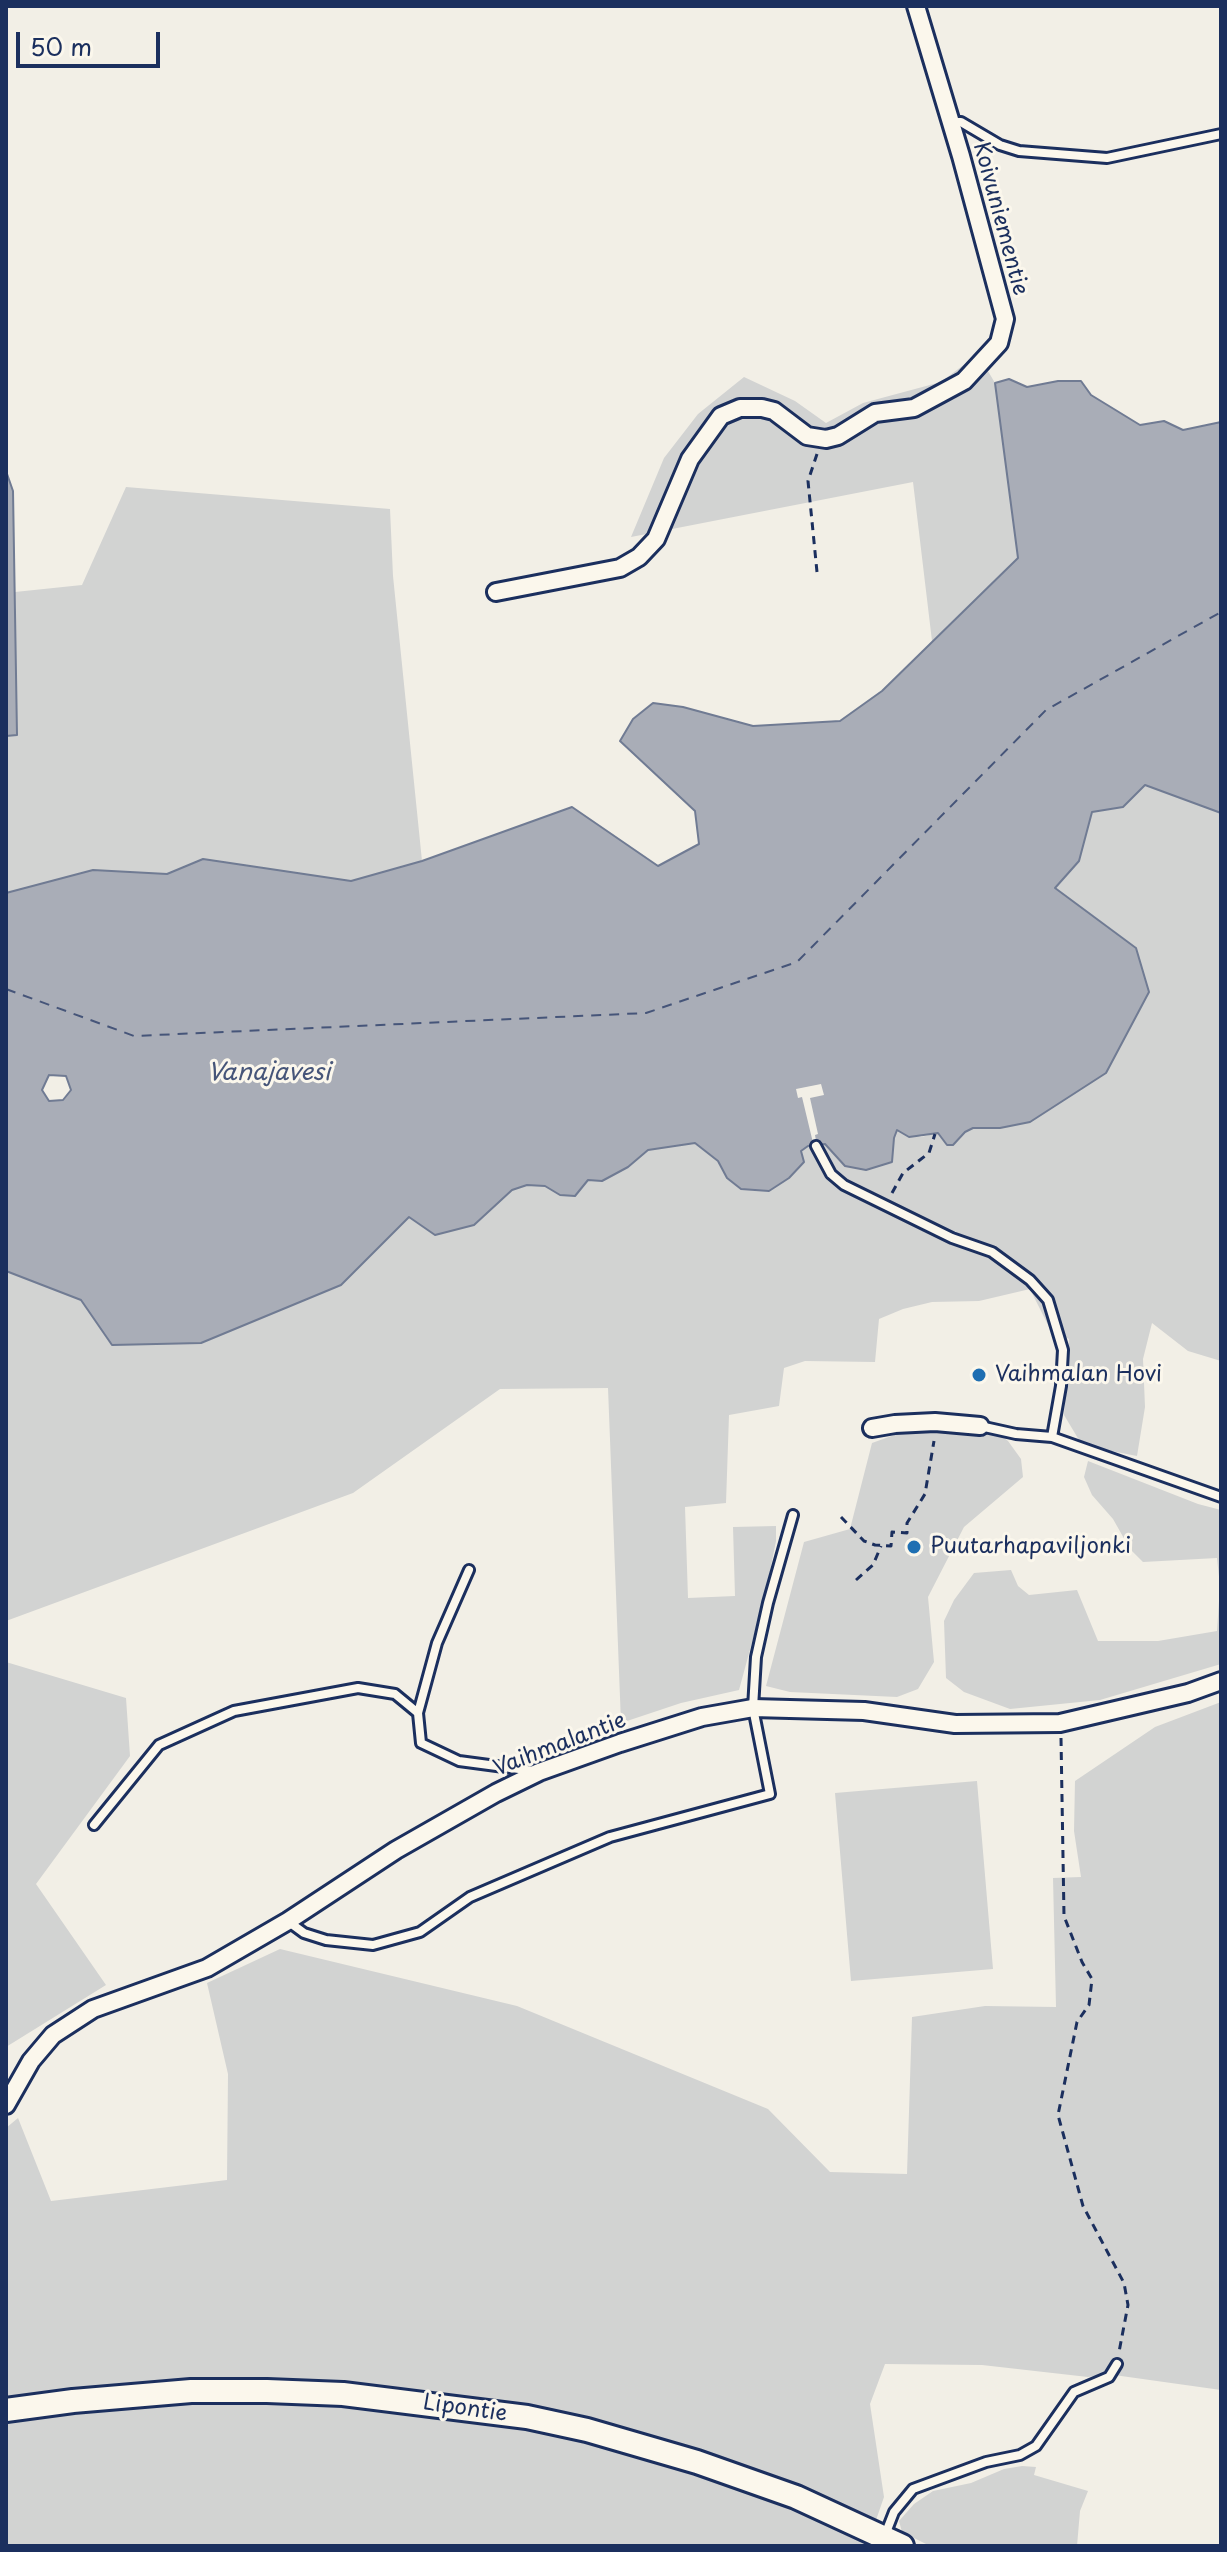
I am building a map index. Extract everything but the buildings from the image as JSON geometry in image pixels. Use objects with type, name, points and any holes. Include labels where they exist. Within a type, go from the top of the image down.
[{"type":"street","name":"Koivuniementie","points":[[826,439],[838,436],[875,413],[914,408],[964,381],[999,343],[1005,319],[916,6]]},
{"type":"street","points":[[496,592],[620,568],[639,557],[656,539],[690,459],[721,416],[740,408],[762,408],[774,411],[807,436],[826,439]]},
{"type":"street","points":[[872,1428],[935,1422],[980,1426]]},
{"type":"street","name":"Vaihmalantie","points":[[6,2105],[31,2061],[53,2035],[93,2009],[207,1968],[288,1921],[396,1850],[539,1772],[702,1717],[753,1708],[864,1711],[955,1724],[1060,1723],[1188,1693],[1221,1681]]},
{"type":"street","name":"Lipontie","points":[[6,2410],[191,2391],[343,2394],[477,2409],[587,2430],[697,2462],[796,2497],[894,2541]]},
{"type":"lane","points":[[950,122],[961,122],[1000,145],[1019,151],[1107,158],[1221,134]]},
{"type":"lane","points":[[816,1146],[831,1174],[858,1193],[952,1238],[992,1252],[1030,1280],[1048,1300],[1063,1350],[1061,1386],[1052,1437]]},
{"type":"lane","points":[[980,1426],[1016,1434],[1052,1437],[1221,1497]]},
{"type":"lane","points":[[288,1921],[304,1933],[326,1940],[373,1945],[420,1932],[470,1897],[610,1837],[770,1794],[753,1708],[756,1657],[771,1588],[793,1515]]},
{"type":"lane","points":[[469,1570],[437,1643],[418,1713],[421,1743],[459,1761],[539,1772]]},
{"type":"lane","points":[[94,1825],[159,1745],[234,1711],[358,1688],[395,1694],[418,1713]]},
{"type":"lane","points":[[894,2541],[894,2512],[913,2489],[986,2462],[1020,2455],[1036,2446],[1074,2392],[1109,2377],[1117,2364]]},
{"type":"path","points":[[817,572],[808,481],[813,461],[826,439]]},
{"type":"path","points":[[887,1207],[896,1183],[903,1173],[929,1153],[935,1134]]},
{"type":"path","points":[[841,1517],[864,1541],[881,1546],[891,1546],[892,1532],[907,1533],[907,1523],[920,1504],[932,1460],[935,1422]]},
{"type":"path","points":[[856,1580],[873,1565],[881,1546]]},
{"type":"path","points":[[1060,1723],[1064,1916],[1092,1979],[1089,2005],[1077,2022],[1058,2115],[1083,2206],[1124,2283],[1128,2305],[1117,2364]]},
{"type":"shaded area","points":[[978,354],[995,383],[1018,558],[932,641],[913,482],[631,537],[664,458],[698,414],[744,377],[795,401],[826,423],[863,403],[941,382]]},
{"type":"shaded area","points":[[126,487],[390,509],[393,576],[422,861],[351,881],[203,859],[167,874],[93,870],[6,893],[6,736],[17,734],[15,592],[82,585]]},
{"type":"shaded area","points":[[1145,785],[1221,813],[1221,1361],[1188,1351],[1152,1323],[1143,1359],[1145,1407],[1137,1456],[1096,1448],[1079,1440],[1064,1415],[1069,1339],[1050,1329],[1030,1289],[979,1301],[932,1302],[879,1319],[875,1362],[805,1361],[784,1368],[779,1406],[729,1415],[726,1503],[685,1507],[688,1598],[735,1596],[733,1527],[776,1526],[766,1591],[739,1690],[681,1703],[621,1723],[608,1388],[500,1389],[353,1493],[6,1621],[6,1271],[81,1300],[112,1345],[341,1285],[410,1216],[474,1225],[512,1190],[527,1185],[545,1186],[560,1195],[588,1180],[628,1167],[647,1150],[695,1143],[719,1161],[727,1178],[741,1189],[755,1189],[789,1178],[804,1162],[801,1151],[808,1146],[825,1144],[845,1166],[894,1147],[897,1130],[921,1137],[938,1133],[947,1145],[958,1141],[965,1132],[974,1128],[1000,1128],[1136,947],[1055,888],[1079,861],[1092,812],[1123,807]]},
{"type":"shaded area","points":[[939,1431],[1000,1435],[1021,1459],[1023,1477],[964,1527],[928,1597],[934,1662],[918,1689],[897,1697],[790,1692],[766,1686],[804,1542],[850,1529],[872,1443],[897,1434]]},
{"type":"shaded area","points":[[1088,1461],[1221,1510],[1221,1664],[1100,1700],[1010,1709],[964,1692],[946,1678],[944,1621],[954,1600],[974,1573],[1011,1570],[1018,1586],[1029,1595],[1077,1590],[1098,1641],[1158,1641],[1217,1631],[1220,1586],[1217,1558],[1143,1562],[1130,1549],[1113,1519],[1092,1495],[1084,1477]]},
{"type":"shaded area","points":[[6,1662],[126,1698],[130,1756],[36,1884],[106,1985],[6,2047]]},
{"type":"shaded area","points":[[1221,1702],[1221,2390],[1107,2374],[1088,2377],[982,2365],[885,2364],[870,2404],[884,2497],[867,2546],[6,2546],[6,2128],[18,2118],[51,2201],[227,2180],[228,2074],[207,1983],[280,1949],[517,2006],[768,2109],[830,2172],[907,2174],[912,2017],[985,2006],[1056,2007],[1053,1878],[1081,1877],[1074,1831],[1075,1781],[1155,1727]]},
{"type":"shaded area","points":[[977,1781],[993,1969],[851,1981],[835,1793]]},
{"type":"shaded area","points":[[1036,2467],[1034,2475],[1088,2491],[1080,2511],[1077,2546],[930,2546],[902,2532],[899,2521],[914,2504],[933,2491],[971,2483],[1004,2469]]},
{"type":"water","name":"Vanajavesi","points":[[1009,379],[1027,387],[1058,381],[1081,381],[1091,395],[1140,425],[1164,421],[1183,430],[1221,422],[1221,813],[1145,785],[1123,807],[1092,812],[1079,861],[1055,888],[1136,948],[1149,992],[1106,1073],[1030,1122],[1000,1128],[973,1128],[953,1145],[947,1145],[938,1133],[909,1137],[897,1130],[892,1162],[866,1170],[845,1166],[825,1144],[808,1146],[801,1151],[804,1162],[789,1178],[769,1191],[741,1189],[727,1178],[718,1161],[695,1143],[648,1150],[628,1167],[602,1181],[588,1180],[575,1196],[560,1195],[545,1186],[527,1185],[512,1190],[474,1225],[435,1235],[409,1217],[341,1285],[201,1343],[112,1345],[81,1300],[6,1271],[6,893],[93,870],[167,874],[203,859],[351,881],[422,861],[572,807],[658,866],[699,844],[695,811],[620,741],[633,719],[653,703],[683,707],[753,726],[840,721],[882,691],[1018,558],[995,383]],"holes":[[[49,1075],[66,1076],[71,1090],[63,1100],[49,1101],[42,1090]]]},
{"type":"water","points":[[6,471],[13,491],[17,735],[6,736]]},
{"type":"pier","points":[[821,1084],[824,1095],[810,1098],[818,1134],[815,1135],[817,1146],[814,1147],[802,1097],[798,1098],[796,1089]]},
{"type":"ferry route","points":[[6,989],[134,1036],[646,1013],[797,962],[1046,710],[1221,612]]},
{"type":"place","name":"Vaihmalan Hovi","points":[[979,1375]]},
{"type":"place","name":"Puutarhapaviljonki","points":[[914,1547]]}]
